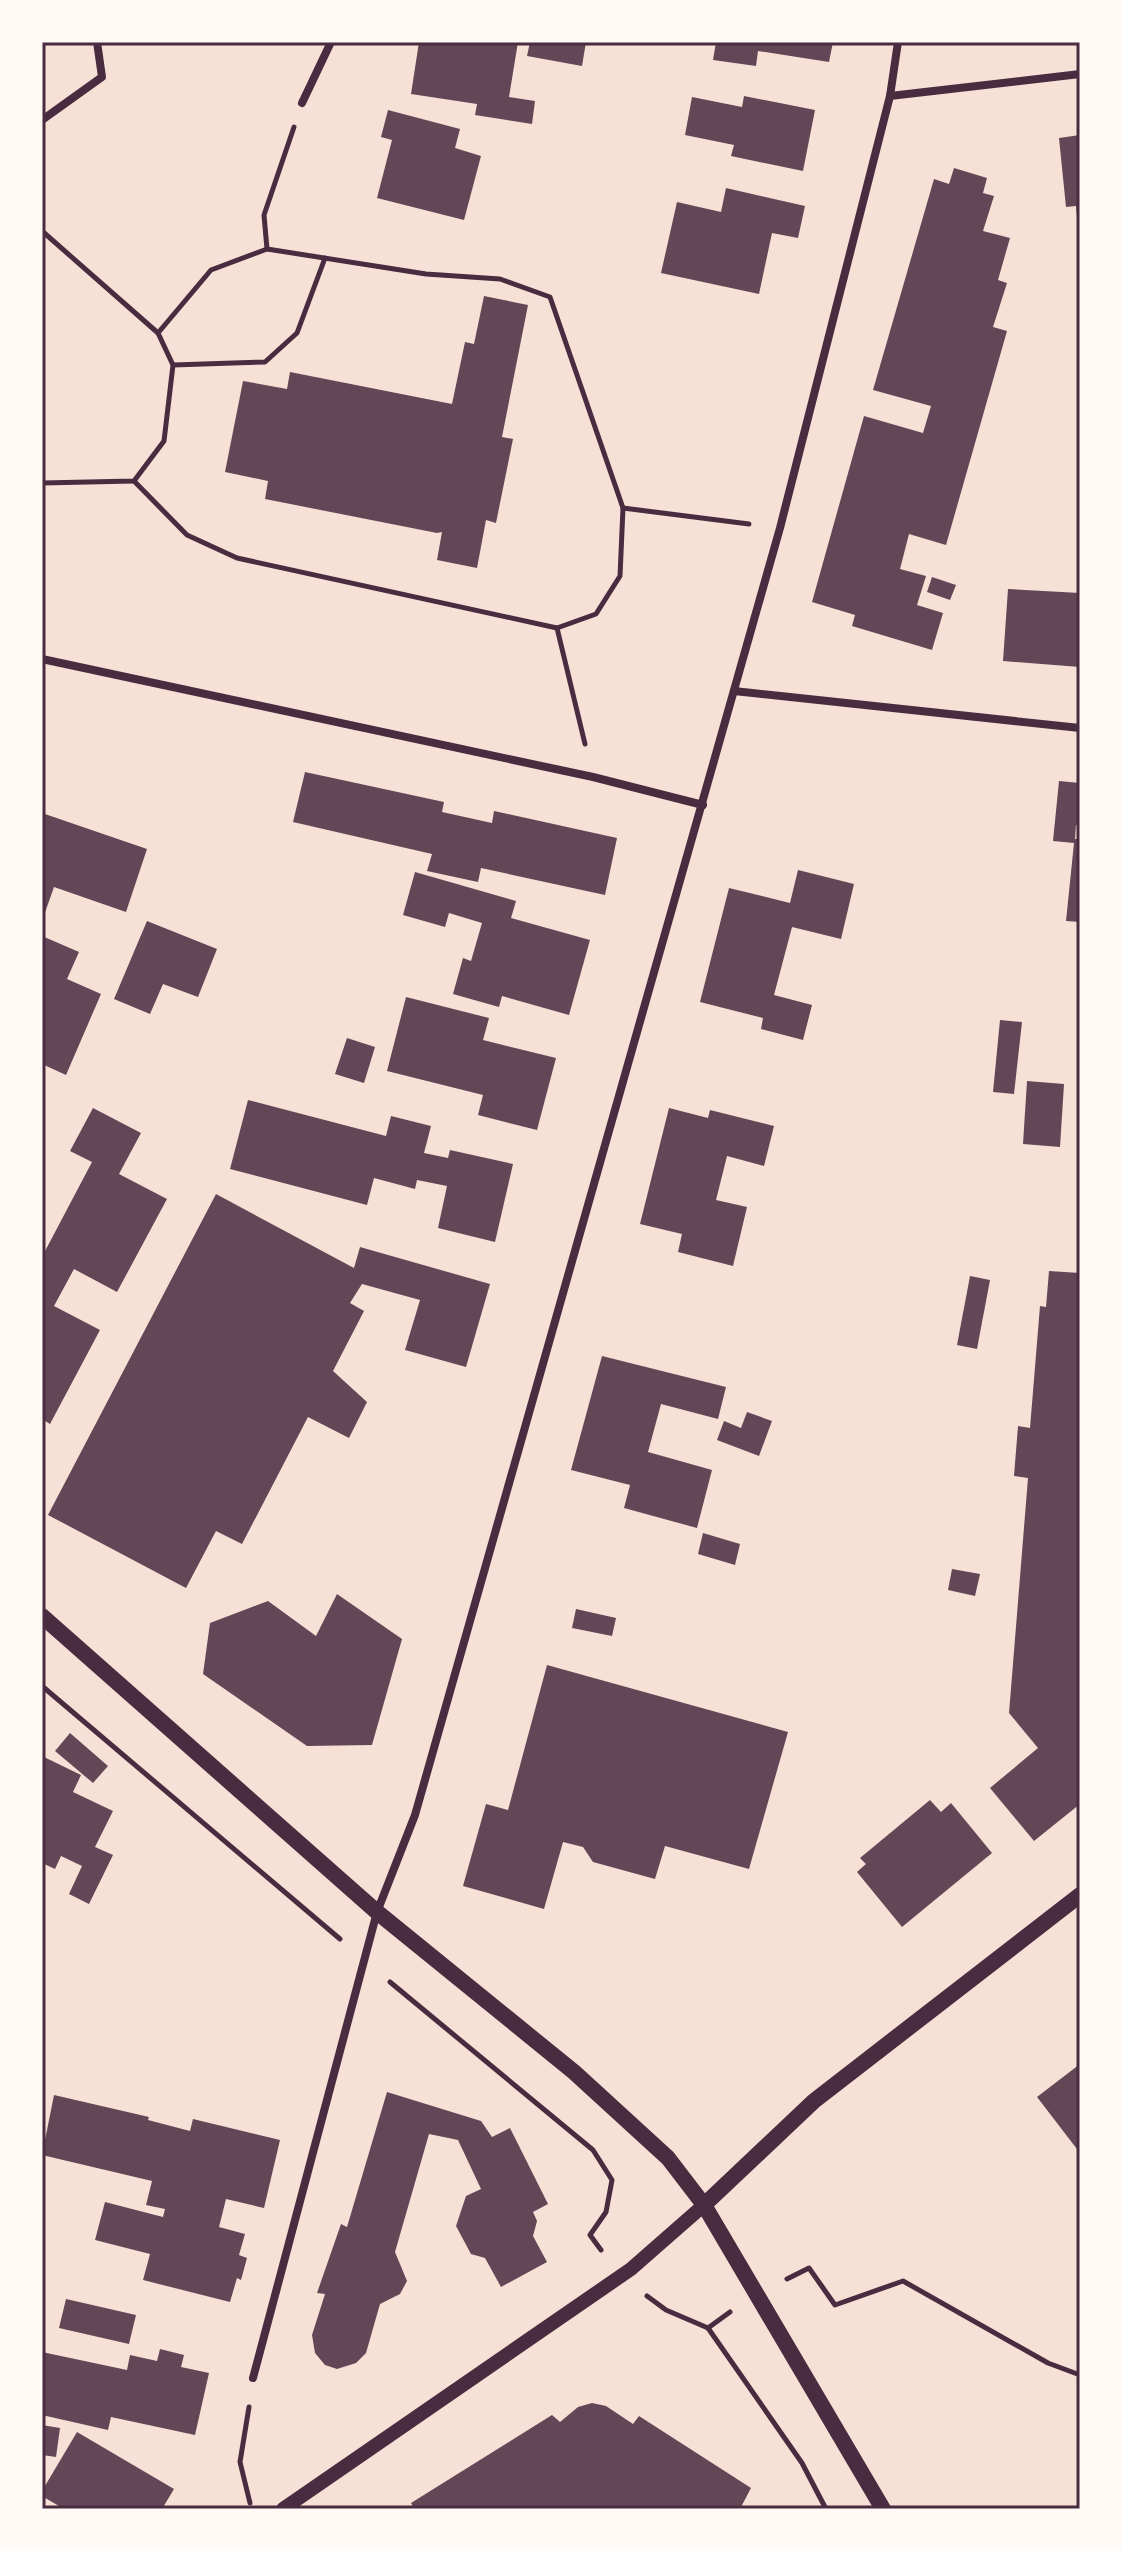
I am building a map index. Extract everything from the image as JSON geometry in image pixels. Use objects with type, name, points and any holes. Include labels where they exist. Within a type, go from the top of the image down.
[{"type":"main road","points":[[42,1616],[377,1912],[574,2072],[668,2158],[704,2205],[883,2509]]},
{"type":"main road","points":[[704,2205],[814,2101],[1080,1895]]},
{"type":"street","points":[[42,120],[102,77],[97,42]]},
{"type":"street","points":[[302,103],[331,42]]},
{"type":"street","points":[[253,2378],[377,1912],[415,1815],[780,528],[890,96],[898,42]]},
{"type":"street","points":[[890,96],[1080,74]]},
{"type":"street","points":[[42,659],[593,777],[703,805]]},
{"type":"street","points":[[734,691],[1080,728]]},
{"type":"street","points":[[283,2509],[620,2276],[704,2205]]},
{"type":"path","points":[[267,249],[264,215],[302,103]]},
{"type":"path","points":[[42,231],[158,333],[173,365],[164,441],[134,481]]},
{"type":"path","points":[[42,483],[134,481],[187,535],[237,558],[557,628],[596,614],[620,576],[623,508],[550,297],[500,279],[426,274],[267,249],[211,270],[158,333]]},
{"type":"path","points":[[173,365],[265,362],[297,333],[325,258]]},
{"type":"path","points":[[623,508],[780,528]]},
{"type":"path","points":[[557,628],[593,777]]},
{"type":"path","points":[[708,2328],[757,2293],[809,2268],[835,2305],[903,2281],[1048,2363],[1080,2375]]},
{"type":"path","points":[[620,2276],[666,2310],[708,2328],[802,2463],[826,2509]]},
{"type":"path","points":[[252,2509],[240,2462],[253,2378]]},
{"type":"building","points":[[419,42],[518,42],[509,97],[535,101],[532,124],[475,115],[477,104],[411,94]]},
{"type":"building","points":[[530,42],[586,42],[582,66],[527,56]]},
{"type":"building","points":[[716,42],[833,42],[829,62],[758,51],[756,66],[713,60]]},
{"type":"building","points":[[744,96],[815,110],[803,171],[731,156],[734,145],[685,135],[692,97],[742,107]]},
{"type":"building","points":[[388,110],[460,129],[455,148],[481,156],[464,220],[377,198],[392,140],[381,137]]},
{"type":"building","points":[[1080,135],[1078,226],[1076,206],[1066,207],[1059,138]]},
{"type":"building","points":[[954,168],[987,178],[983,193],[994,196],[983,231],[1010,238],[998,280],[1007,283],[993,327],[1007,331],[946,545],[909,534],[900,569],[926,576],[917,605],[943,613],[932,650],[852,626],[855,615],[812,602],[864,416],[923,433],[931,406],[873,390],[934,179],[949,184]]},
{"type":"building","points":[[726,188],[805,206],[798,238],[772,233],[759,294],[661,273],[677,202],[721,212]]},
{"type":"building","points":[[484,296],[528,305],[502,437],[513,439],[496,523],[486,520],[477,568],[437,560],[442,532],[265,499],[268,481],[225,472],[243,381],[287,389],[290,372],[452,404],[465,342],[474,344]]},
{"type":"building","points":[[932,577],[956,585],[950,600],[927,592]]},
{"type":"building","points":[[1008,589],[1080,593],[1080,667],[1003,661]]},
{"type":"building","points":[[305,772],[444,802],[442,812],[492,823],[494,811],[617,838],[605,895],[481,868],[478,882],[427,871],[432,854],[293,822]]},
{"type":"building","points":[[1059,781],[1080,783],[1080,825],[1076,825],[1075,839],[1080,839],[1080,922],[1066,921],[1074,843],[1053,841]]},
{"type":"building","points":[[42,813],[147,849],[126,912],[54,887],[42,921]]},
{"type":"building","points":[[798,870],[854,884],[841,939],[792,927],[774,995],[812,1005],[803,1040],[761,1029],[763,1018],[700,1002],[729,888],[790,903]]},
{"type":"building","points":[[415,872],[516,901],[511,918],[590,940],[569,1015],[502,996],[499,1007],[453,994],[463,958],[471,961],[482,923],[449,913],[445,927],[403,915]]},
{"type":"building","points":[[147,921],[217,949],[198,997],[163,984],[150,1014],[114,999]]},
{"type":"building","points":[[42,936],[79,952],[67,979],[101,994],[66,1075],[42,1064]]},
{"type":"building","points":[[406,997],[489,1018],[483,1040],[556,1058],[537,1130],[478,1115],[483,1095],[387,1071]]},
{"type":"building","points":[[1000,1020],[1022,1022],[1014,1094],[993,1092]]},
{"type":"building","points":[[347,1038],[375,1047],[364,1083],[335,1074]]},
{"type":"building","points":[[1027,1081],[1064,1084],[1060,1147],[1023,1144]]},
{"type":"building","points":[[248,1100],[386,1136],[391,1116],[431,1126],[424,1153],[448,1158],[450,1150],[513,1164],[495,1242],[438,1228],[447,1186],[417,1180],[415,1189],[374,1178],[367,1205],[230,1169]]},
{"type":"building","points":[[93,1108],[141,1133],[119,1174],[167,1199],[117,1292],[74,1269],[54,1306],[100,1330],[50,1424],[42,1419],[42,1252],[92,1162],[70,1151]]},
{"type":"building","points":[[669,1108],[708,1118],[710,1110],[774,1126],[764,1166],[727,1156],[716,1200],[747,1207],[733,1266],[678,1252],[682,1234],[640,1224]]},
{"type":"building","points":[[216,1194],[354,1268],[360,1247],[490,1284],[466,1367],[405,1350],[420,1300],[362,1284],[350,1303],[364,1311],[333,1371],[367,1402],[349,1438],[308,1417],[242,1544],[216,1531],[186,1588],[48,1515]]},
{"type":"building","points":[[1049,1271],[1080,1273],[1080,1804],[1034,1841],[990,1788],[1038,1748],[1009,1713],[1028,1478],[1014,1476],[1018,1426],[1030,1428],[1040,1306],[1046,1307]]},
{"type":"building","points":[[970,1276],[990,1280],[977,1349],[957,1345]]},
{"type":"building","points":[[602,1356],[726,1387],[718,1419],[661,1404],[648,1452],[712,1470],[697,1528],[624,1508],[630,1485],[571,1470]]},
{"type":"building","points":[[747,1412],[772,1421],[759,1456],[717,1440],[724,1421],[741,1428]]},
{"type":"building","points":[[703,1533],[740,1544],[735,1565],[698,1554]]},
{"type":"building","points":[[952,1569],[980,1574],[975,1596],[948,1590]]},
{"type":"building","points":[[337,1594],[402,1639],[372,1745],[307,1746],[203,1674],[210,1623],[268,1601],[316,1636]]},
{"type":"building","points":[[576,1609],[616,1618],[612,1636],[572,1628]]},
{"type":"building","points":[[547,1665],[788,1732],[749,1869],[665,1846],[655,1879],[593,1862],[583,1847],[563,1842],[544,1909],[463,1886],[486,1804],[508,1810]]},
{"type":"building","points":[[70,1733],[108,1766],[93,1783],[55,1751]]},
{"type":"building","points":[[42,1756],[81,1775],[73,1792],[113,1811],[95,1847],[113,1855],[89,1904],[69,1894],[82,1866],[61,1856],[55,1869],[42,1863]]},
{"type":"building","points":[[930,1800],[941,1812],[951,1803],[992,1853],[902,1927],[857,1872],[866,1864],[860,1858]]},
{"type":"building","points":[[1080,2064],[1080,2153],[1037,2097]]},
{"type":"building","points":[[387,2092],[481,2121],[492,2137],[510,2128],[548,2204],[533,2212],[537,2221],[533,2236],[547,2262],[501,2287],[485,2258],[471,2254],[456,2226],[466,2196],[481,2189],[458,2140],[429,2134],[395,2252],[407,2281],[400,2294],[380,2304],[366,2353],[356,2363],[337,2369],[325,2365],[315,2353],[312,2335],[325,2294],[317,2293],[341,2224],[347,2227]]},
{"type":"building","points":[[54,2095],[149,2117],[148,2120],[190,2131],[193,2119],[280,2140],[264,2208],[226,2199],[219,2227],[245,2234],[239,2255],[247,2258],[230,2302],[143,2280],[150,2254],[95,2240],[105,2202],[163,2217],[165,2209],[146,2205],[152,2181],[42,2155]]},
{"type":"building","points":[[66,2299],[136,2315],[129,2344],[59,2328]]},
{"type":"building","points":[[160,2349],[184,2355],[181,2367],[209,2373],[195,2435],[111,2417],[108,2430],[42,2415],[42,2352],[127,2370],[130,2355],[157,2361]]},
{"type":"building","points":[[592,2403],[606,2406],[633,2424],[639,2416],[751,2488],[740,2509],[414,2509],[411,2503],[552,2415],[560,2422],[578,2407]]},
{"type":"building","points":[[42,2425],[60,2428],[56,2457],[42,2455]]},
{"type":"building","points":[[77,2432],[174,2489],[162,2509],[64,2509],[42,2496]]}]
